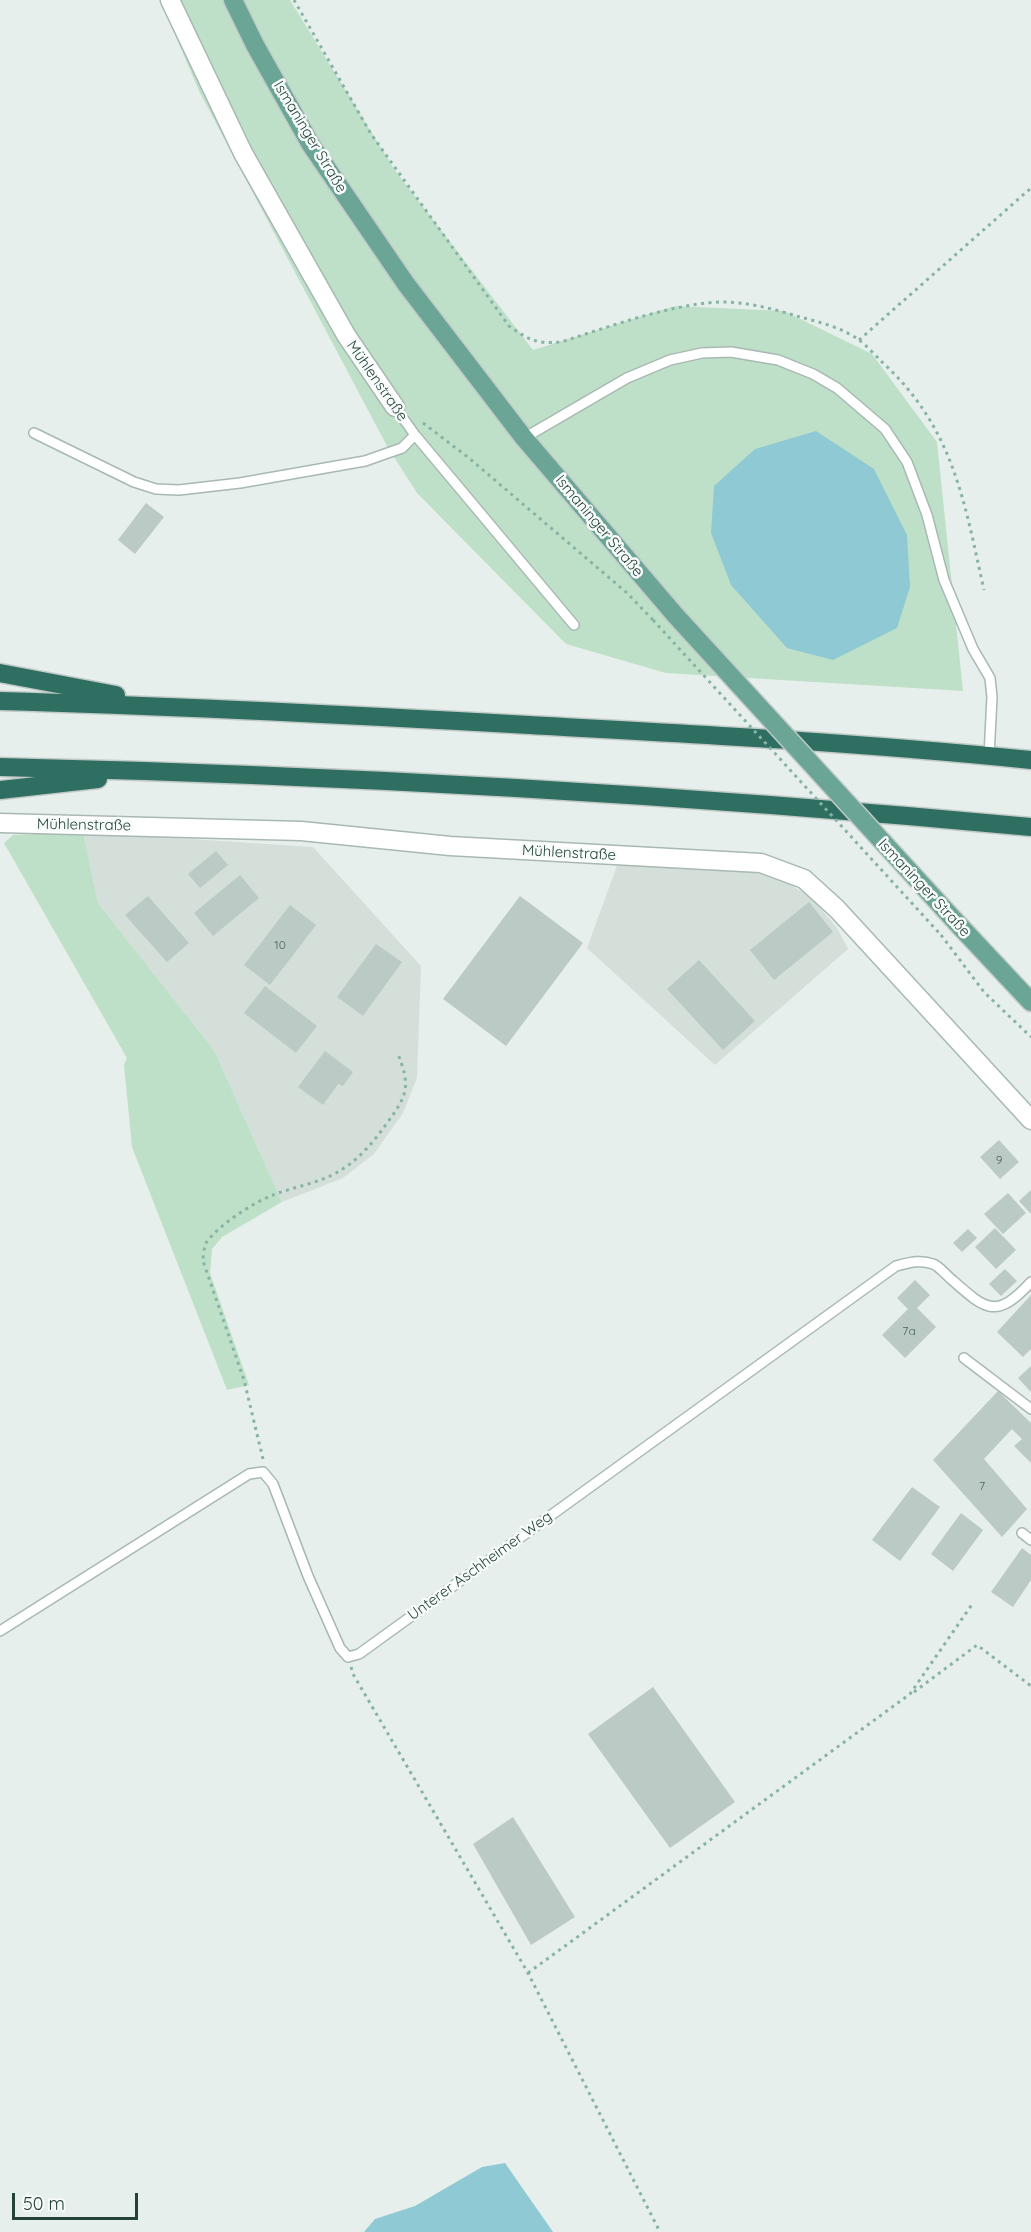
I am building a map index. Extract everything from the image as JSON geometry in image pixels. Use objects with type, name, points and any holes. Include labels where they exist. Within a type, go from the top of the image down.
[{"type":"highway","points":[[0,673],[169,705]]},
{"type":"highway","points":[[0,701],[169,705],[626,730],[895,747],[1031,760]]},
{"type":"highway","points":[[0,767],[162,771],[586,791],[1031,826]]},
{"type":"highway","points":[[0,790],[162,771]]},
{"type":"main road","name":"Ismaninger Straße","points":[[233,0],[255,45],[311,145],[436,325],[524,438],[676,616],[1031,1002]]},
{"type":"street","name":"Mühlenstraße","points":[[170,0],[243,153],[346,335],[395,407]]},
{"type":"street","name":"Mühlenstraße","points":[[0,823],[301,831],[450,846],[761,863],[804,879],[837,909],[1031,1120]]},
{"type":"lane","points":[[524,438],[627,378],[670,360],[702,353],[731,352],[778,360],[813,374],[837,388],[885,429],[907,462],[927,515],[944,580],[973,649],[990,678],[992,698],[989,756]]},
{"type":"lane","name":"Mühlenstraße","points":[[34,433],[134,482],[156,489],[179,490],[240,483],[365,461],[402,448],[415,435],[395,407]]},
{"type":"lane","points":[[415,435],[574,625]]},
{"type":"lane","name":"Unterer Aschheimer Weg","points":[[348,1657],[359,1654],[896,1266],[917,1261],[934,1264],[973,1299],[988,1307],[999,1307],[1016,1298],[1031,1282]]},
{"type":"lane","points":[[964,1358],[1031,1409]]},
{"type":"lane","points":[[0,1631],[249,1474],[263,1472],[273,1484],[312,1586],[339,1648],[348,1657]]},
{"type":"lane","points":[[1022,1533],[1031,1540]]},
{"type":"path","points":[[294,0],[371,134],[509,326],[522,335],[532,341],[561,342],[674,308],[739,303],[780,310],[819,322],[859,340],[904,382],[934,424],[955,471],[984,590]]},
{"type":"path","points":[[859,340],[1031,188]]},
{"type":"path","points":[[395,407],[418,419],[469,458],[627,593],[941,935],[984,992],[1031,1037]]},
{"type":"path","points":[[263,1472],[264,1461],[244,1380],[202,1261],[205,1245],[219,1229],[259,1202],[334,1174],[354,1161],[378,1136],[402,1103],[406,1083],[403,1066],[397,1052]]},
{"type":"path","points":[[910,1694],[973,1603]]},
{"type":"path","points":[[528,1973],[977,1644],[1031,1686]]},
{"type":"path","points":[[348,1657],[353,1674],[528,1973],[660,2232]]},
{"type":"shaded area","points":[[83,832],[313,847],[421,966],[417,1078],[403,1113],[374,1154],[343,1178],[282,1202],[214,1050],[98,903]]},
{"type":"shaded area","points":[[618,863],[731,866],[783,880],[813,899],[837,928],[848,949],[715,1065],[587,948]]},
{"type":"green space","points":[[160,0],[290,0],[394,169],[533,350],[675,306],[784,311],[872,354],[937,442],[963,691],[666,673],[566,644],[417,493],[387,446],[200,93]]},
{"type":"green space","points":[[83,832],[98,903],[214,1050],[282,1202],[222,1237],[212,1249],[210,1273],[249,1385],[227,1390],[132,1147],[124,1065],[127,1058],[4,843],[13,835]]},
{"type":"water","points":[[816,431],[874,469],[907,535],[910,587],[897,628],[833,660],[787,648],[731,585],[711,533],[714,486],[755,449]]},
{"type":"water","points":[[505,2163],[553,2232],[364,2232],[375,2219],[415,2206],[482,2167]]},
{"type":"building","points":[[146,503],[164,517],[135,554],[118,540]]},
{"type":"building","points":[[216,851],[228,865],[200,888],[188,874]]},
{"type":"building","points":[[240,875],[259,898],[213,936],[194,913]]},
{"type":"building","points":[[148,896],[189,943],[167,962],[125,915]]},
{"type":"building","points":[[520,896],[583,943],[506,1046],[443,999]]},
{"type":"building","points":[[809,902],[833,932],[774,980],[750,950]]},
{"type":"building","points":[[290,905],[316,925],[270,985],[244,965]]},
{"type":"building","points":[[376,944],[402,962],[363,1016],[337,997]]},
{"type":"building","points":[[699,960],[755,1021],[723,1050],[667,989]]},
{"type":"building","points":[[265,986],[317,1026],[296,1053],[244,1013]]},
{"type":"building","points":[[325,1051],[353,1072],[343,1086],[338,1084],[323,1105],[298,1087]]},
{"type":"building","points":[[999,1140],[1019,1162],[1000,1179],[980,1157]]},
{"type":"building","points":[[1031,1190],[1031,1214],[1019,1201]]},
{"type":"building","points":[[1008,1193],[1026,1213],[1003,1234],[984,1214]]},
{"type":"building","points":[[995,1228],[1016,1250],[996,1269],[975,1247]]},
{"type":"building","points":[[968,1229],[977,1238],[962,1252],[953,1243]]},
{"type":"building","points":[[1005,1269],[1017,1281],[1001,1296],[989,1284]]},
{"type":"building","points":[[915,1280],[930,1295],[917,1308],[936,1327],[905,1358],[882,1335],[908,1309],[897,1298]]},
{"type":"building","points":[[1031,1295],[1031,1349],[1023,1357],[997,1332]]},
{"type":"building","points":[[1031,1366],[1031,1392],[1018,1378]]},
{"type":"building","points":[[998,1391],[1031,1423],[1031,1463],[1014,1446],[1022,1439],[1012,1429],[984,1459],[1027,1509],[1002,1537],[933,1460]]},
{"type":"building","points":[[912,1487],[940,1507],[900,1561],[872,1540]]},
{"type":"building","points":[[961,1513],[983,1530],[953,1571],[931,1554]]},
{"type":"building","points":[[1022,1548],[1031,1555],[1031,1580],[1013,1607],[991,1592]]},
{"type":"building","points":[[653,1687],[735,1802],[670,1848],[588,1734]]},
{"type":"building","points":[[513,1817],[575,1917],[531,1945],[473,1844]]}]
